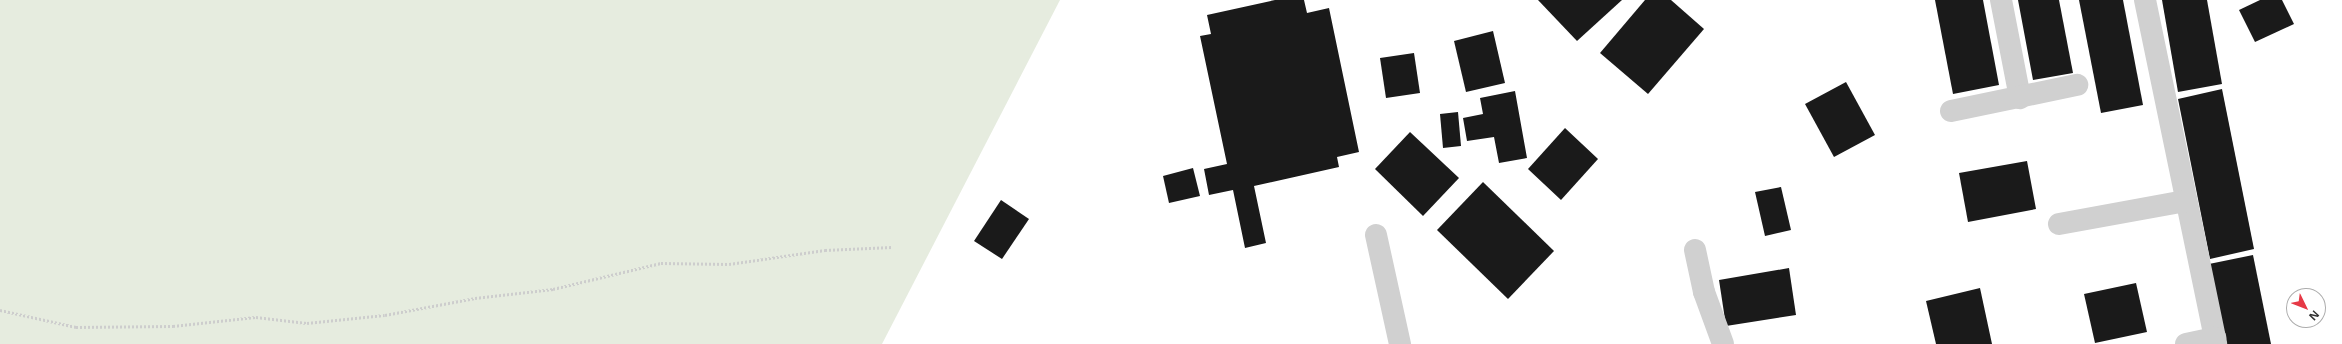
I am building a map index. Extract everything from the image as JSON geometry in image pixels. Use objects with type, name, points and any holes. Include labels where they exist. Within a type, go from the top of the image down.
[{"type":"street","points":[[2001,0],[2020,98]]},
{"type":"street","points":[[2145,0],[2215,341],[2186,344]]},
{"type":"street","points":[[1951,111],[2077,86]]},
{"type":"street","points":[[2059,224],[2186,201]]},
{"type":"street","points":[[1376,235],[1400,344]]},
{"type":"street","points":[[1695,250],[1704,292],[1723,344]]},
{"type":"path","points":[[0,310],[76,327],[173,326],[256,317],[307,323],[385,315],[474,298],[552,290],[661,263],[729,264],[825,250],[892,247]]},
{"type":"shaded area","points":[[0,0],[1060,0],[882,344],[0,344]]},
{"type":"building","points":[[1275,0],[1304,0],[1307,13],[1329,8],[1359,152],[1337,157],[1339,167],[1254,186],[1266,243],[1245,248],[1233,190],[1209,195],[1204,169],[1227,164],[1200,36],[1211,34],[1207,15]]},
{"type":"building","points":[[1538,0],[1622,0],[1577,41]]},
{"type":"building","points":[[1645,0],[1671,0],[1704,29],[1648,94],[1600,53]]},
{"type":"building","points":[[1935,0],[1983,0],[1999,85],[1953,94]]},
{"type":"building","points":[[2018,0],[2059,0],[2073,73],[2033,80]]},
{"type":"building","points":[[2079,0],[2123,0],[2143,105],[2101,113]]},
{"type":"building","points":[[2162,0],[2207,0],[2222,84],[2178,92]]},
{"type":"building","points":[[2260,0],[2282,0],[2294,24],[2255,42],[2239,10]]},
{"type":"building","points":[[1493,31],[1505,83],[1466,92],[1454,41]]},
{"type":"building","points":[[1414,53],[1420,93],[1386,98],[1380,58]]},
{"type":"building","points":[[1846,82],[1875,135],[1834,157],[1805,104]]},
{"type":"building","points":[[2222,89],[2254,249],[2210,259],[2178,99]]},
{"type":"building","points":[[1515,91],[1527,158],[1499,163],[1494,137],[1467,141],[1463,118],[1483,114],[1480,98]]},
{"type":"building","points":[[1458,112],[1461,146],[1443,148],[1440,114]]},
{"type":"building","points":[[1565,128],[1598,159],[1561,200],[1528,169]]},
{"type":"building","points":[[1410,132],[1459,178],[1423,216],[1375,169]]},
{"type":"building","points":[[2027,161],[2036,209],[1968,222],[1959,173]]},
{"type":"building","points":[[1193,168],[1200,196],[1169,203],[1163,176]]},
{"type":"building","points":[[1483,182],[1554,251],[1508,299],[1437,230]]},
{"type":"building","points":[[1781,187],[1791,230],[1765,236],[1755,192]]},
{"type":"building","points":[[1001,200],[1029,219],[1002,259],[974,241]]},
{"type":"building","points":[[2253,255],[2271,344],[2226,344],[2209,264]]},
{"type":"building","points":[[1789,268],[1796,315],[1726,326],[1719,280]]},
{"type":"building","points":[[2136,283],[2147,332],[2095,343],[2084,294]]},
{"type":"building","points":[[1980,288],[1992,344],[1936,344],[1926,301]]}]
